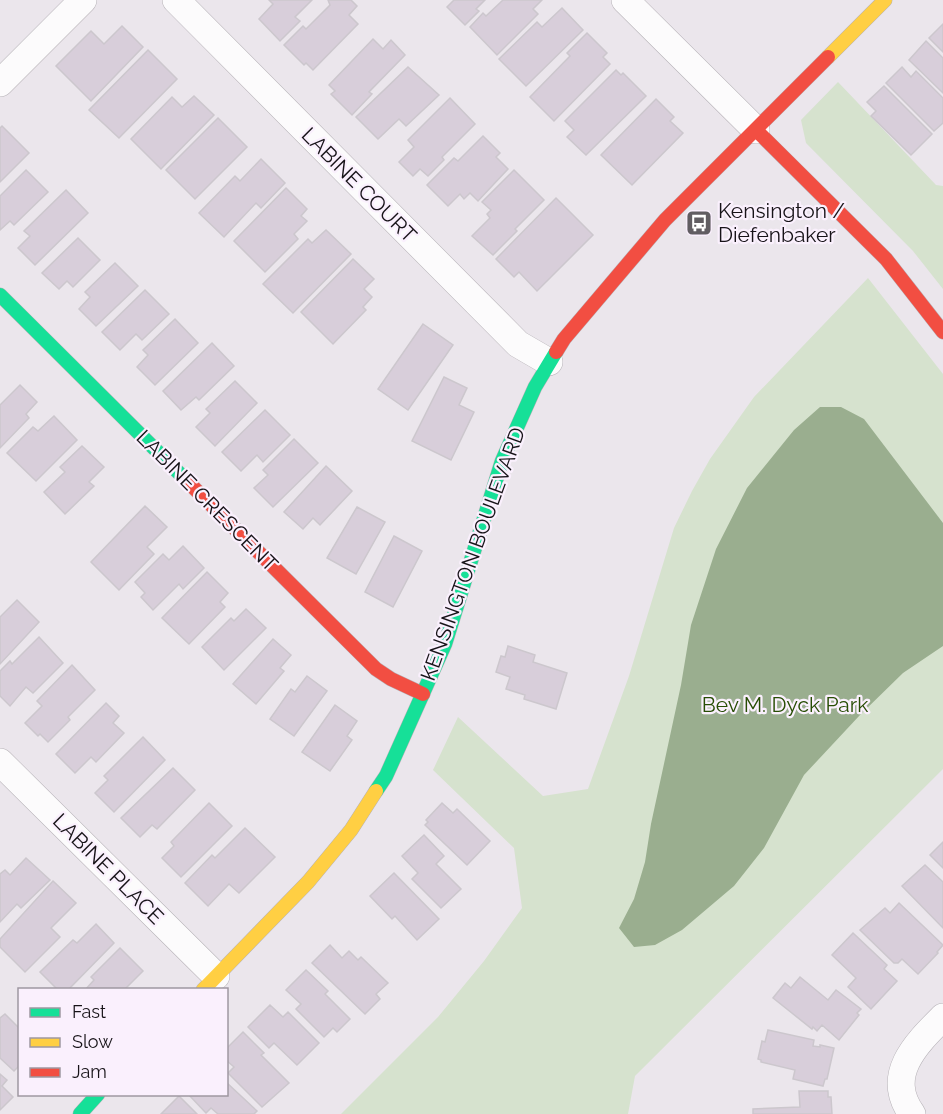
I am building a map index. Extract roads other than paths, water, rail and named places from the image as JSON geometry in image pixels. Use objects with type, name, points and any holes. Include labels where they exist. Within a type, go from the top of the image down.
[{"type":"main road","name":"KENSINGTON BOULEVARD","points":[[210,983],[308,882],[351,830],[386,776],[445,644],[502,461],[535,387],[564,339],[603,290],[665,220],[885,0]]},
{"type":"main road","points":[[756,130],[886,259],[943,332]]},
{"type":"main road","name":"LABINE CRESCENT","points":[[0,295],[376,669],[423,694]]},
{"type":"main road","points":[[80,1114],[97,1096]]},
{"type":"street","points":[[0,83],[83,0]]},
{"type":"street","name":"LABINE COURT","points":[[176,0],[518,344],[549,362]]},
{"type":"street","points":[[625,0],[756,130]]},
{"type":"street","name":"LABINE PLACE","points":[[0,762],[210,983]]},
{"type":"street","points":[[912,1114],[904,1103],[902,1086],[905,1061],[918,1042],[943,1017]]},
{"type":"place","name":"Kensington / Diefenbaker","points":[[699,223]]},
{"type":"park label","name":"Bev M. Dyck Park","points":[[785,705]]}]
